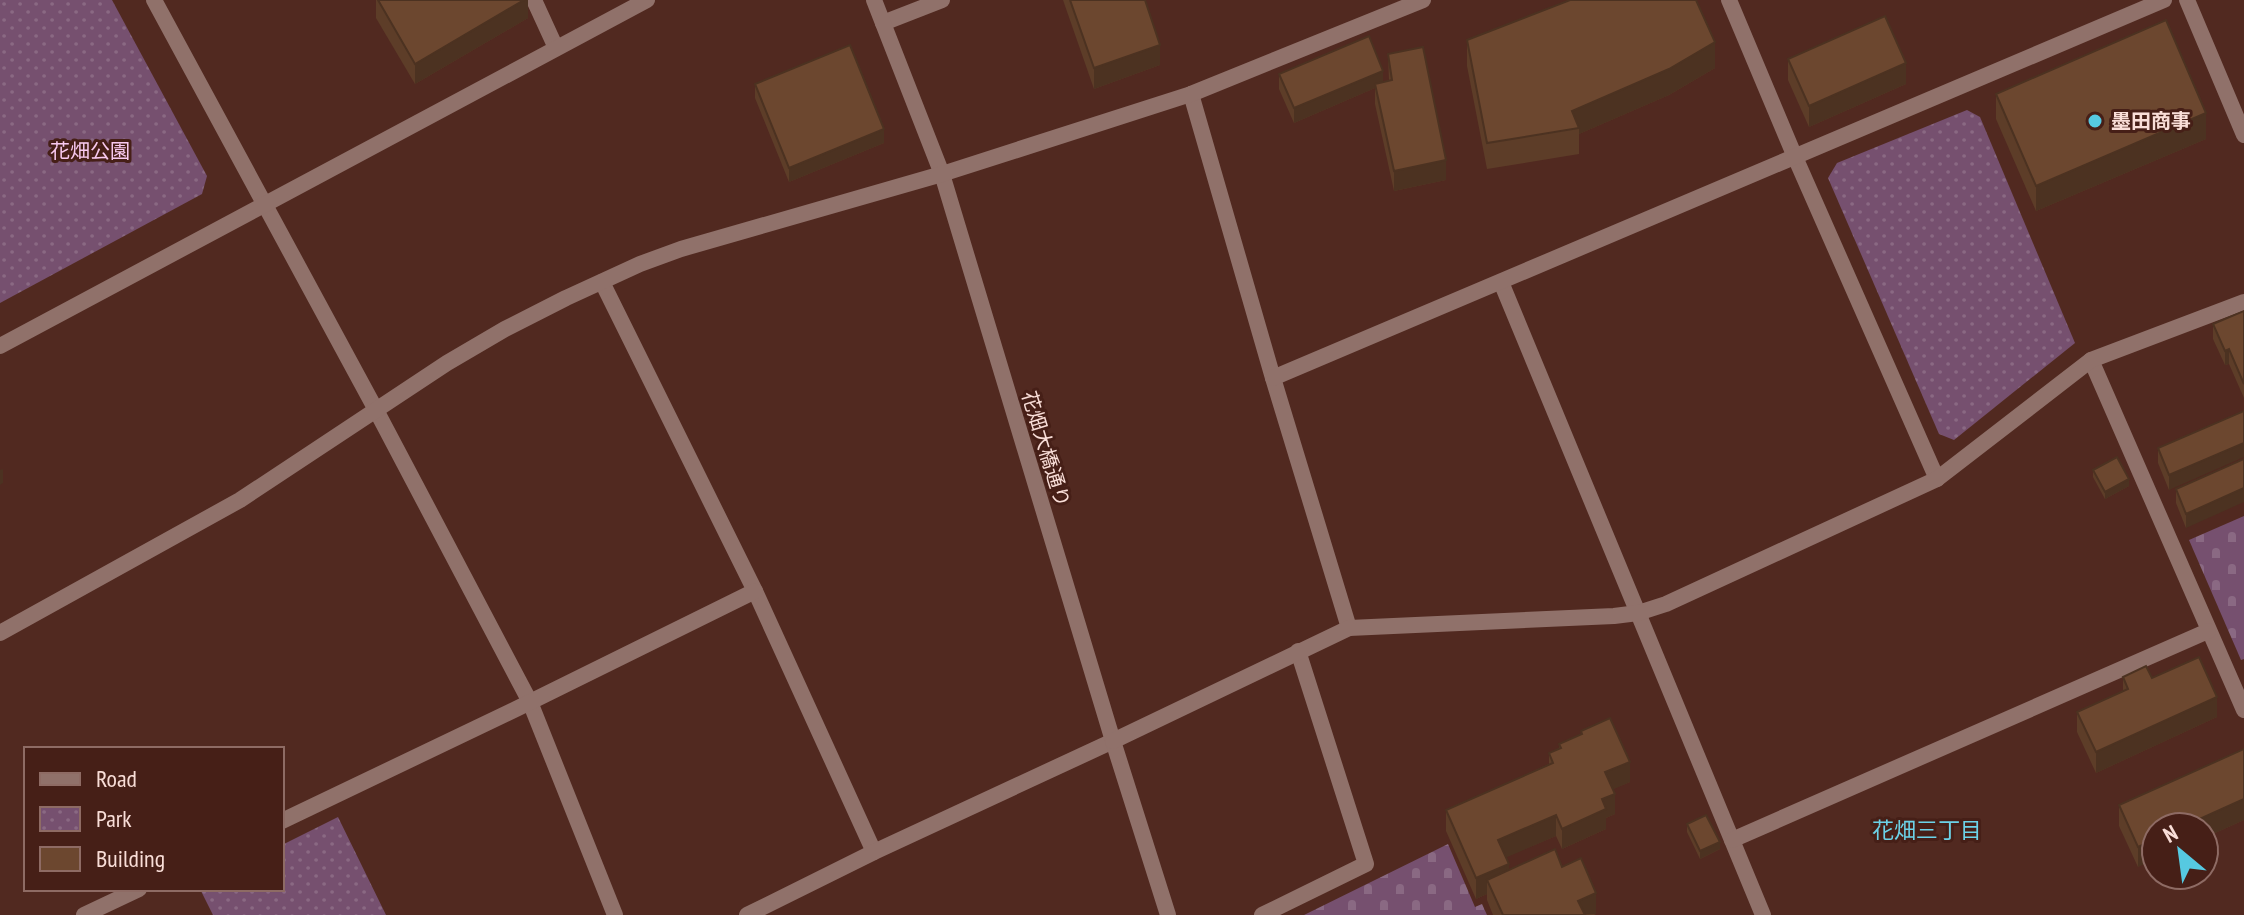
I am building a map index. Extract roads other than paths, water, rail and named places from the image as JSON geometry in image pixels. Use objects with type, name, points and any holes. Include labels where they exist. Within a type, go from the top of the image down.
[{"type":"street","points":[[154,0],[530,702],[615,915]]},
{"type":"street","points":[[534,0],[556,48]]},
{"type":"street","points":[[0,346],[647,0]]},
{"type":"street","name":"花畑大橋通り","points":[[874,0],[942,174],[1168,915]]},
{"type":"street","points":[[883,23],[942,0]]},
{"type":"street","points":[[0,633],[240,500],[447,363],[505,329],[640,264],[681,249],[942,174],[1191,94],[1423,0]]},
{"type":"street","points":[[1729,0],[1937,479]]},
{"type":"street","points":[[1273,378],[2164,0]]},
{"type":"street","points":[[2187,0],[2244,135]]},
{"type":"street","points":[[1191,94],[1349,628]]},
{"type":"street","points":[[602,282],[755,591],[874,852]]},
{"type":"street","points":[[1501,282],[1763,915]]},
{"type":"street","points":[[747,915],[1349,628],[1638,613],[1666,604],[1937,479],[2091,360],[2244,302]]},
{"type":"street","points":[[2091,360],[2244,710]]},
{"type":"street","points":[[284,820],[755,591]]},
{"type":"street","points":[[1732,840],[2208,631]]},
{"type":"street","points":[[1262,915],[1366,864],[1298,651]]},
{"type":"street","points":[[84,915],[135,891]]},
{"type":"place","name":"墨田商事","points":[[2095,121]]},
{"type":"district","name":"花畑三丁目","points":[[1927,830]]},
{"type":"park label","name":"花畑公園","points":[[90,151]]}]
